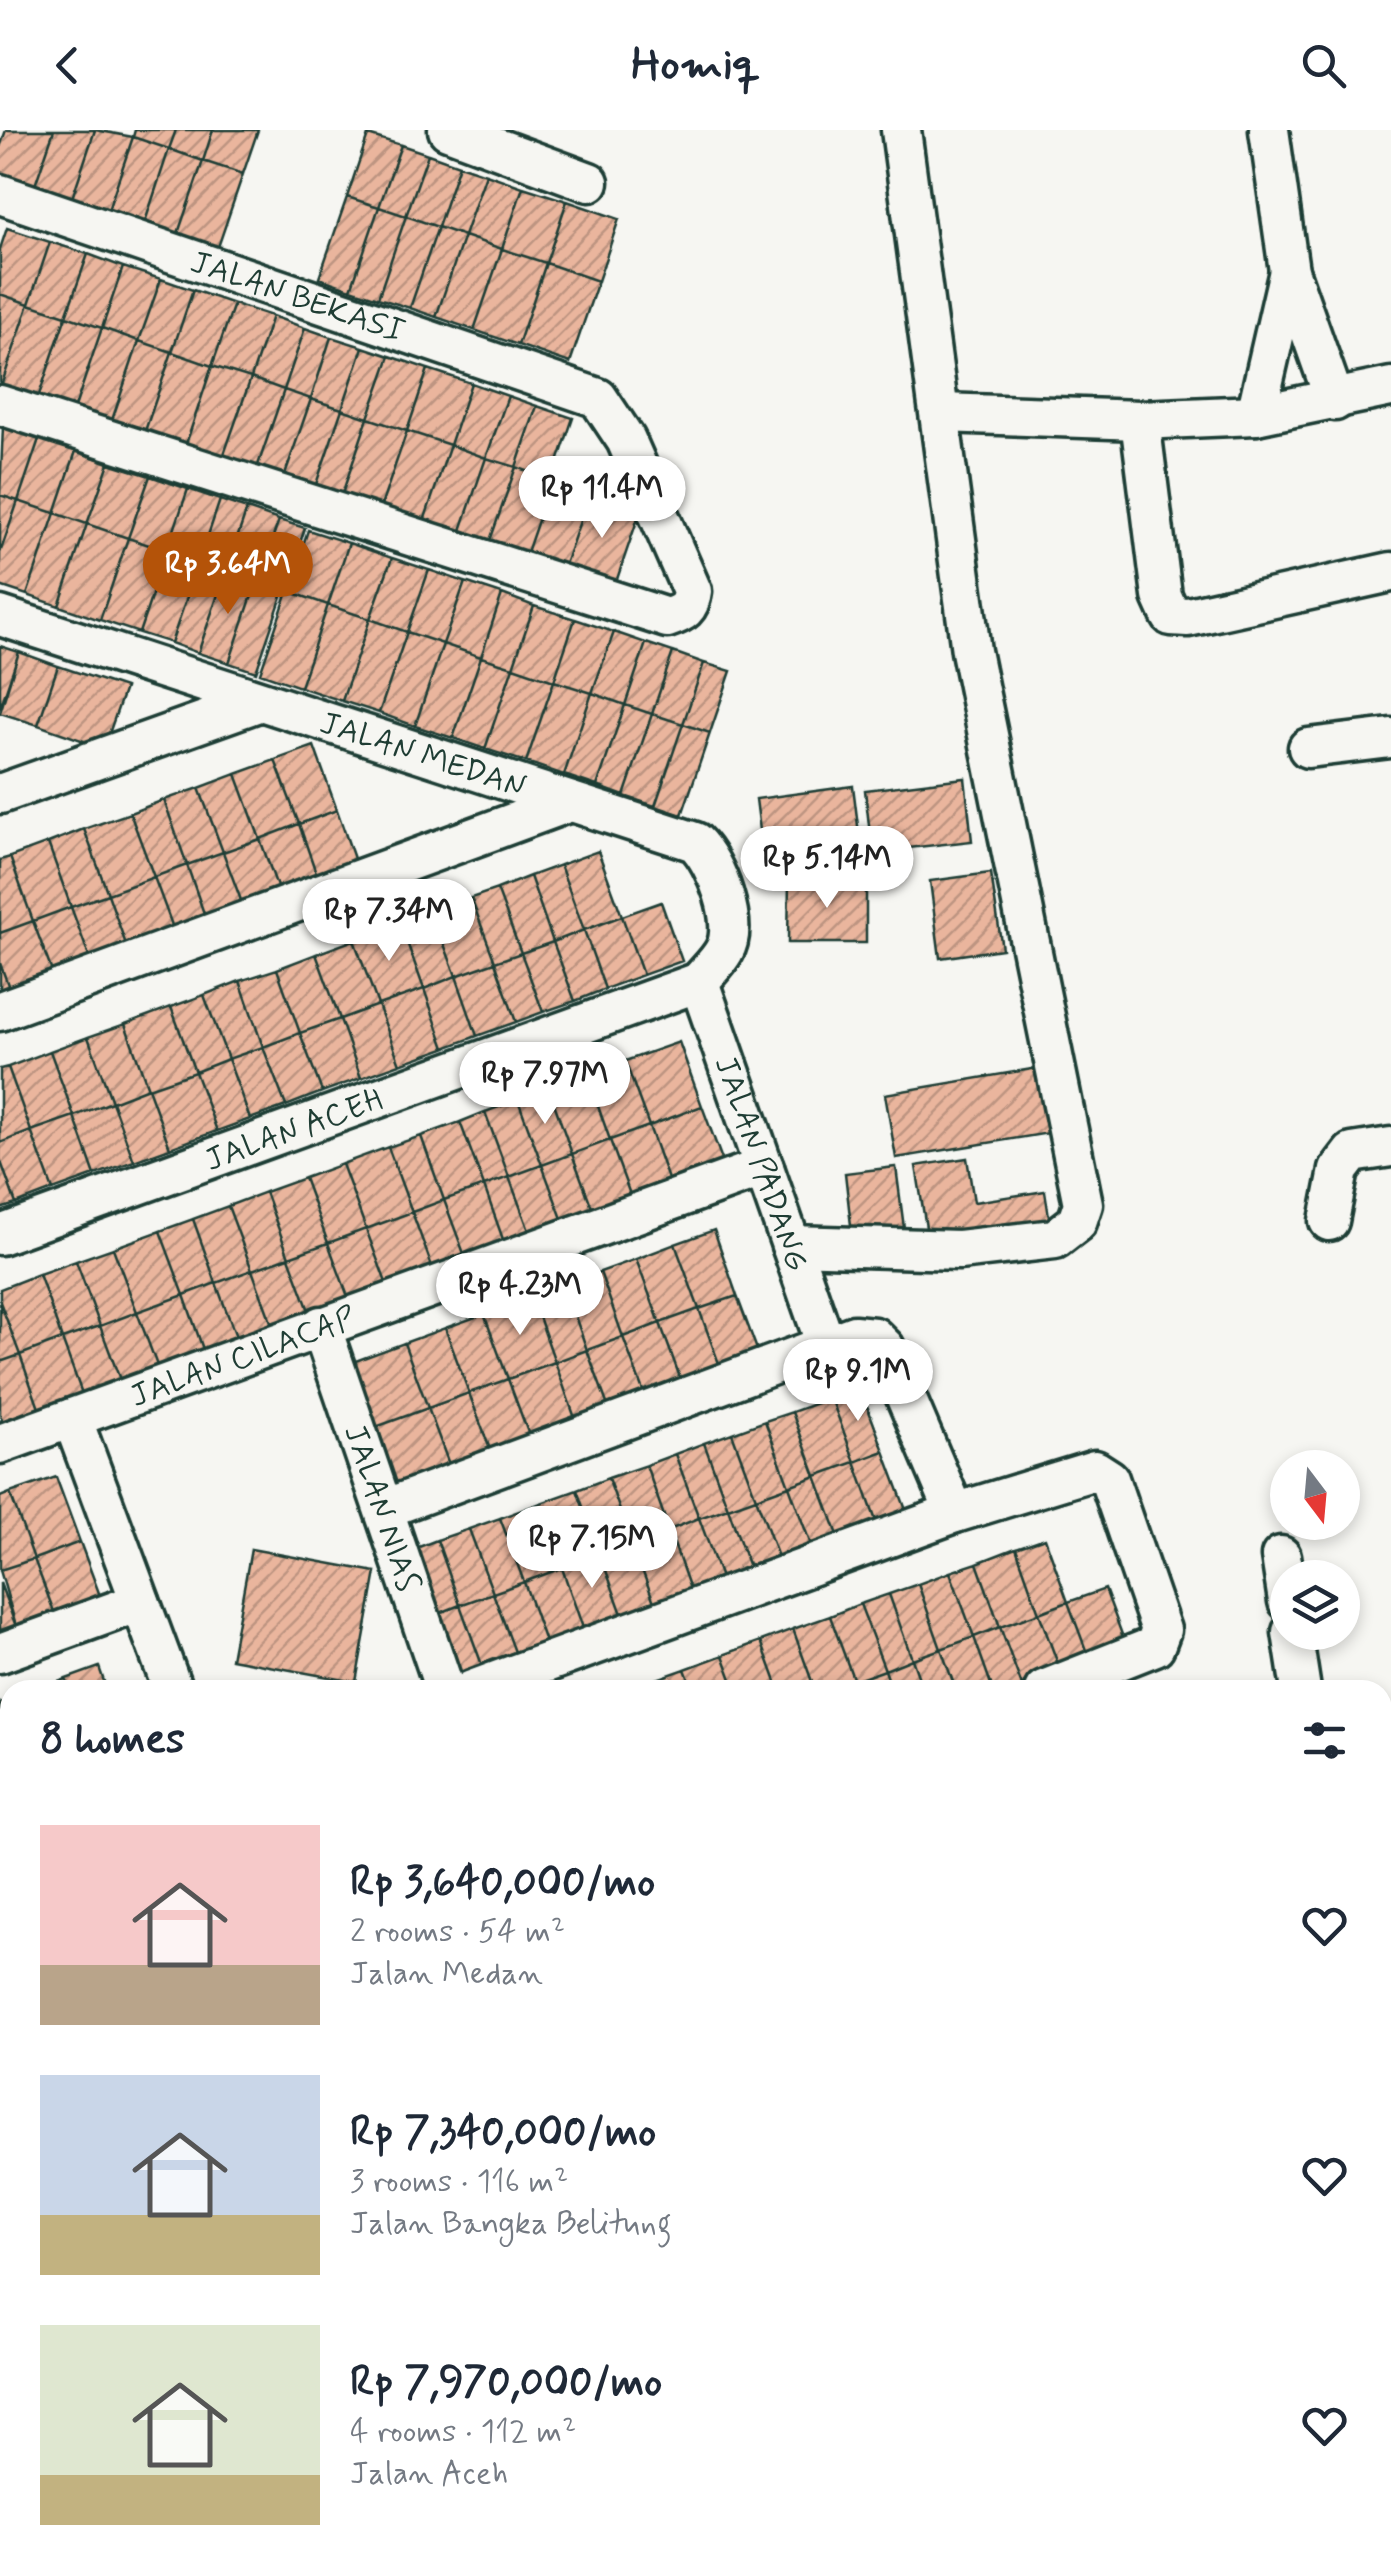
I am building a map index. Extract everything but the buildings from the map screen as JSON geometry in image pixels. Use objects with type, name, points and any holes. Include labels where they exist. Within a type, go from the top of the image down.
[{"type":"street","points":[[448,130],[589,182]]},
{"type":"street","points":[[791,1245],[959,1250],[1055,1239],[1077,1222],[1083,1204],[972,652],[901,130]]},
{"type":"street","points":[[1269,130],[1290,270],[1335,401]]},
{"type":"street","name":"JALAN BEKASI","points":[[0,194],[598,398],[626,440],[692,591],[684,613],[667,618],[0,404]]},
{"type":"street","points":[[1256,415],[1290,270]]},
{"type":"street","points":[[941,414],[1140,420],[1256,415],[1391,387]]},
{"type":"street","points":[[1140,420],[1162,596],[1172,616],[1188,617],[1391,572]]},
{"type":"street","name":"JALAN MEDAN","points":[[0,616],[695,842],[705,852],[728,903],[727,948],[699,982]]},
{"type":"street","points":[[0,794],[258,702]]},
{"type":"street","points":[[1308,748],[1391,738]]},
{"type":"street","points":[[0,1011],[570,802]]},
{"type":"street","name":"JALAN PADANG","points":[[699,982],[826,1345]]},
{"type":"street","name":"JALAN ACEH","points":[[0,1234],[699,982]]},
{"type":"street","points":[[1329,1221],[1339,1170],[1352,1153],[1391,1147]]},
{"type":"street","name":"JALAN CILACAP","points":[[0,1444],[764,1167]]},
{"type":"street","name":"JALAN NIAS","points":[[321,1326],[442,1680]]},
{"type":"street","points":[[384,1509],[854,1335],[874,1337],[885,1348],[956,1513]]},
{"type":"street","points":[[72,1418],[169,1680]]},
{"type":"street","points":[[499,1680],[956,1513],[1095,1470],[1109,1479],[1161,1630],[1154,1646],[1069,1680]]},
{"type":"street","points":[[1281,1556],[1282,1560]]},
{"type":"street","points":[[0,1653],[140,1602]]},
{"type":"street","points":[[1295,1650],[1299,1680]]}]
